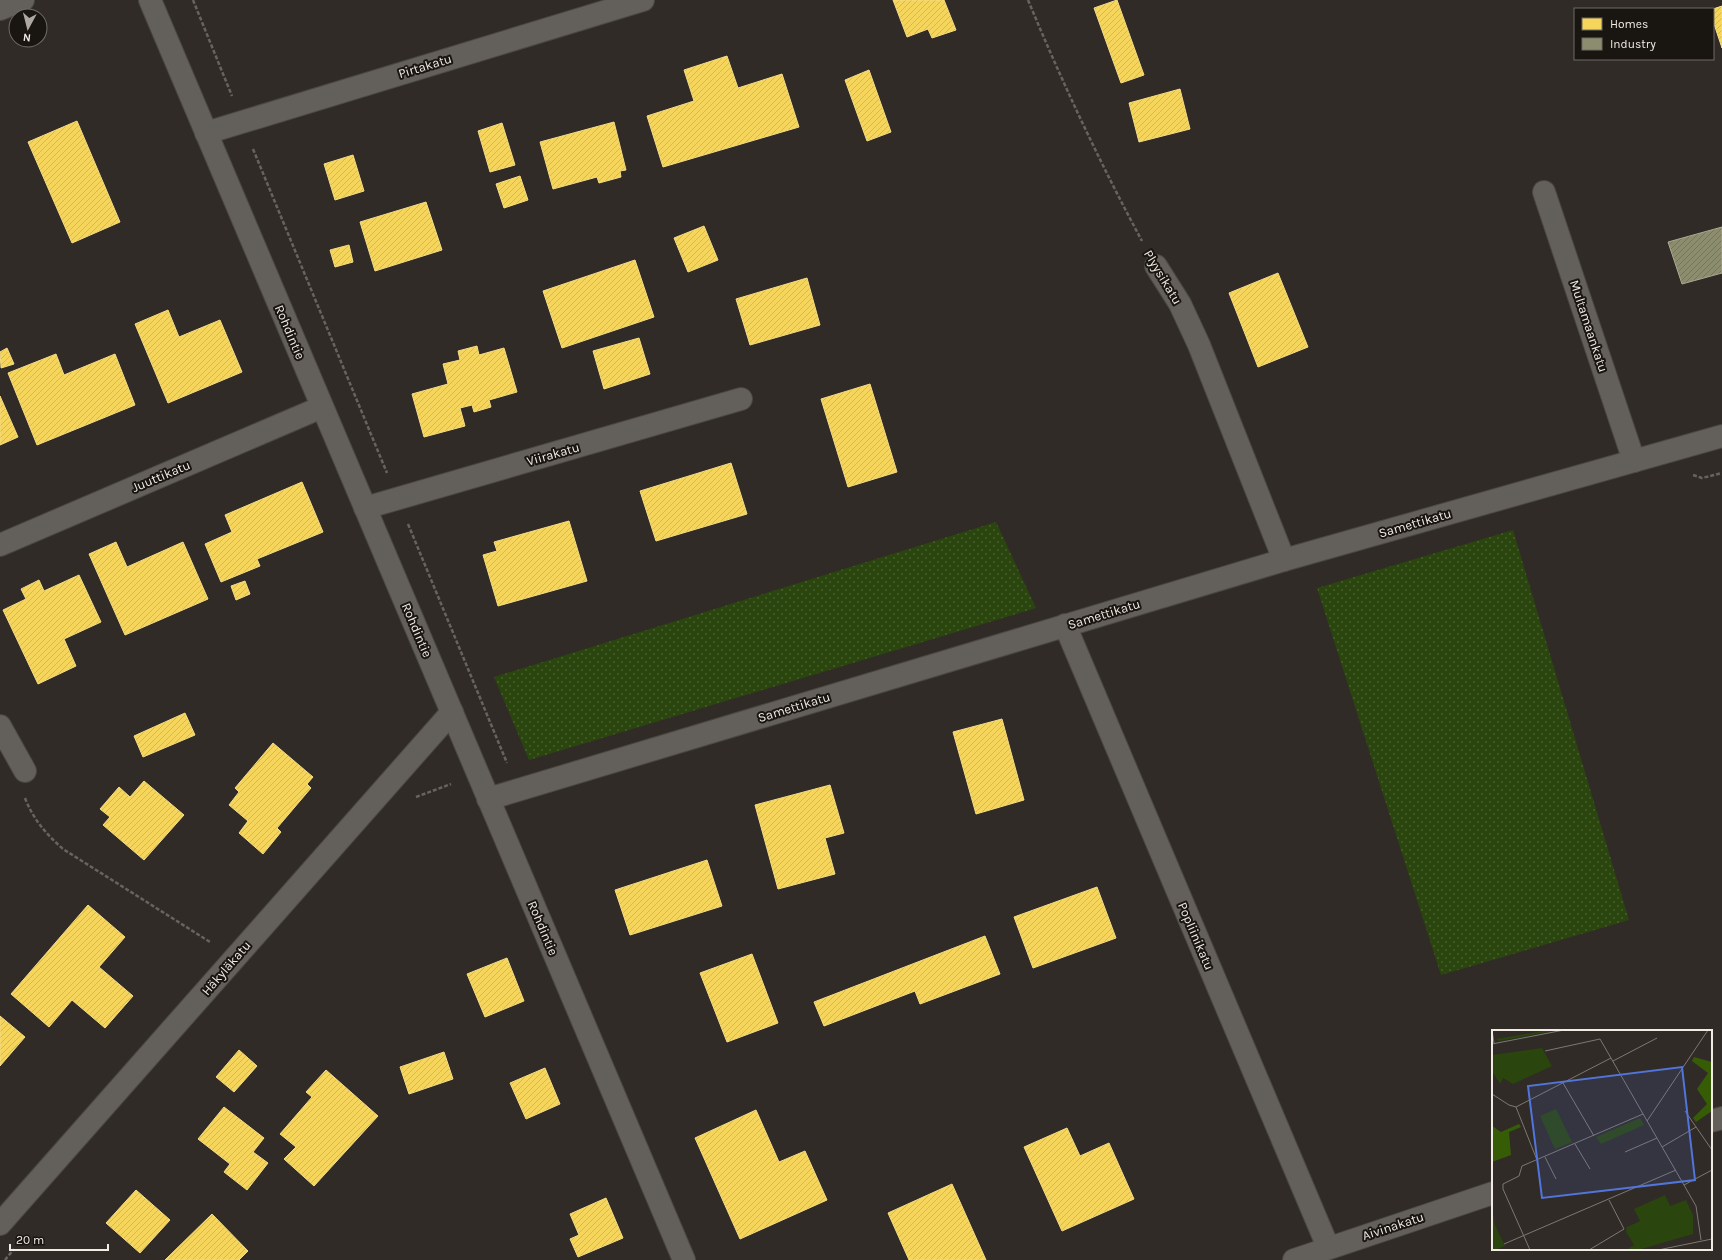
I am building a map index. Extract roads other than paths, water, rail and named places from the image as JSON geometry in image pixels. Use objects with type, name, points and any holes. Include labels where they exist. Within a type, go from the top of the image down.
[{"type":"street","points":[[0,8],[23,0]]},
{"type":"street","name":"Rohdintie","points":[[150,0],[684,1260]]},
{"type":"street","name":"Pirtakatu","points":[[206,133],[643,0]]},
{"type":"street","name":"Multamaankatu","points":[[1544,192],[1634,460]]},
{"type":"street","name":"Plyysikatu","points":[[1156,266],[1180,304],[1199,345],[1284,560]]},
{"type":"street","name":"Viirakatu","points":[[365,508],[741,399]]},
{"type":"street","name":"Juuttikatu","points":[[0,545],[322,407]]},
{"type":"street","name":"Samettikatu","points":[[488,799],[1284,560],[1634,460],[1722,437]]},
{"type":"street","name":"Popliinikatu","points":[[1065,625],[1328,1247]]},
{"type":"street","name":"Häkyläkatu","points":[[0,1224],[452,712]]},
{"type":"street","points":[[0,726],[25,772]]},
{"type":"street","points":[[1712,1121],[1722,1118]]},
{"type":"street","name":"Aivinakatu","points":[[1294,1260],[1328,1247],[1492,1193]]}]
